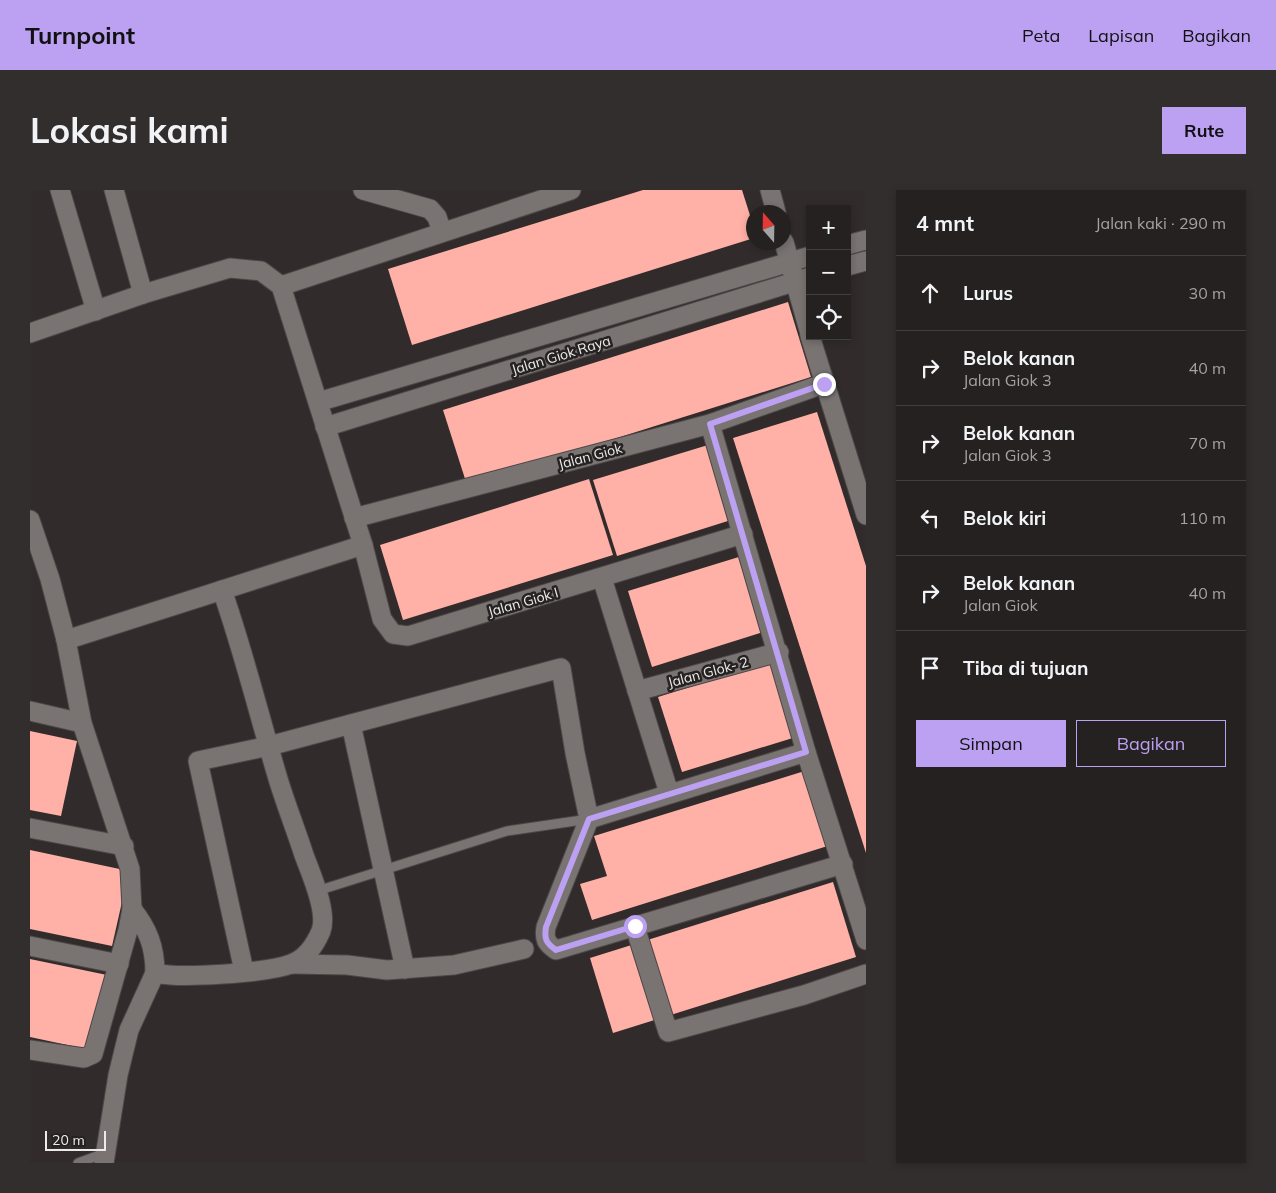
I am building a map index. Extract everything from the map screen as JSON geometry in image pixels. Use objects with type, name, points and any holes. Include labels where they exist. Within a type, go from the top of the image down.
[{"type":"street","points":[[60,190],[96,311]]},
{"type":"street","points":[[114,190],[143,294]]},
{"type":"street","points":[[363,190],[412,196],[430,209],[437,218],[442,232]]},
{"type":"street","points":[[281,286],[571,190]]},
{"type":"street","points":[[770,190],[774,205]]},
{"type":"street","points":[[851,244],[866,240]]},
{"type":"street","points":[[786,250],[788,261],[803,280],[806,304]]},
{"type":"street","name":"Jalan Giok Raya","points":[[318,402],[806,257]]},
{"type":"street","points":[[851,265],[866,261]]},
{"type":"street","points":[[30,333],[143,294],[230,268],[261,271],[281,286],[363,545],[66,640]]},
{"type":"street","name":"Jalan Giok Raya","points":[[325,427],[803,280]]},
{"type":"street","points":[[811,340],[866,515]]},
{"type":"street","points":[[408,375],[416,399]]},
{"type":"street","name":"Jalan Giok","points":[[354,518],[710,424],[824,384]]},
{"type":"street","points":[[710,424],[779,652],[806,752],[866,940]]},
{"type":"street","points":[[30,520],[50,579],[66,640],[82,723],[124,846],[130,869],[132,909],[119,964],[92,1056],[84,1058],[67,1057],[30,1050]]},
{"type":"street","name":"Jalan Giok I","points":[[363,545],[382,619],[393,634],[408,636],[743,534]]},
{"type":"street","points":[[602,578],[669,793]]},
{"type":"street","points":[[222,590],[242,649],[269,746],[317,891],[323,920],[321,931],[306,955],[292,964]]},
{"type":"street","name":"Jalan Glok- 2","points":[[637,691],[779,652]]},
{"type":"street","points":[[244,971],[198,761],[269,746],[561,668],[575,754],[589,819],[546,927],[545,937],[547,944],[556,950],[842,864]]},
{"type":"street","points":[[30,711],[82,723]]},
{"type":"street","points":[[351,724],[404,968]]},
{"type":"street","points":[[589,819],[806,752]]},
{"type":"street","points":[[30,828],[124,846]]},
{"type":"street","points":[[104,1158],[118,1076],[129,1030],[155,973],[151,940],[146,926],[132,909]]},
{"type":"street","points":[[635,926],[668,1032],[804,995],[866,974]]},
{"type":"street","points":[[30,946],[119,964]]},
{"type":"street","points":[[155,973],[168,976],[182,976],[269,969],[292,964],[347,965],[387,970],[454,964],[524,948]]},
{"type":"lane","points":[[317,891],[507,831],[589,819]]},
{"type":"lane","points":[[78,1163],[104,1158]]},
{"type":"building","points":[[643,190],[742,190],[747,205],[746,241],[412,345],[388,269]]},
{"type":"building","points":[[788,302],[811,377],[467,485],[443,410]]},
{"type":"building","points":[[817,412],[866,566],[866,853],[733,438]]},
{"type":"building","points":[[708,445],[731,520],[617,556],[593,480]]},
{"type":"building","points":[[589,479],[613,555],[403,620],[380,545]]},
{"type":"building","points":[[742,556],[766,631],[652,667],[628,591]]},
{"type":"building","points":[[773,661],[796,737],[682,772],[658,697]]},
{"type":"building","points":[[30,731],[77,741],[61,816],[30,810]]},
{"type":"building","points":[[811,769],[834,844],[592,920],[580,884],[607,876],[594,836]]},
{"type":"building","points":[[30,850],[129,871],[112,946],[30,929]]},
{"type":"building","points":[[833,882],[856,957],[613,1033],[590,958]]},
{"type":"building","points":[[30,959],[107,975],[91,1050],[30,1037]]},
{"type":"route","points":[[635,926],[556,950],[547,944],[545,937],[546,927],[589,819],[806,752],[779,652],[710,424],[824,384]]}]
